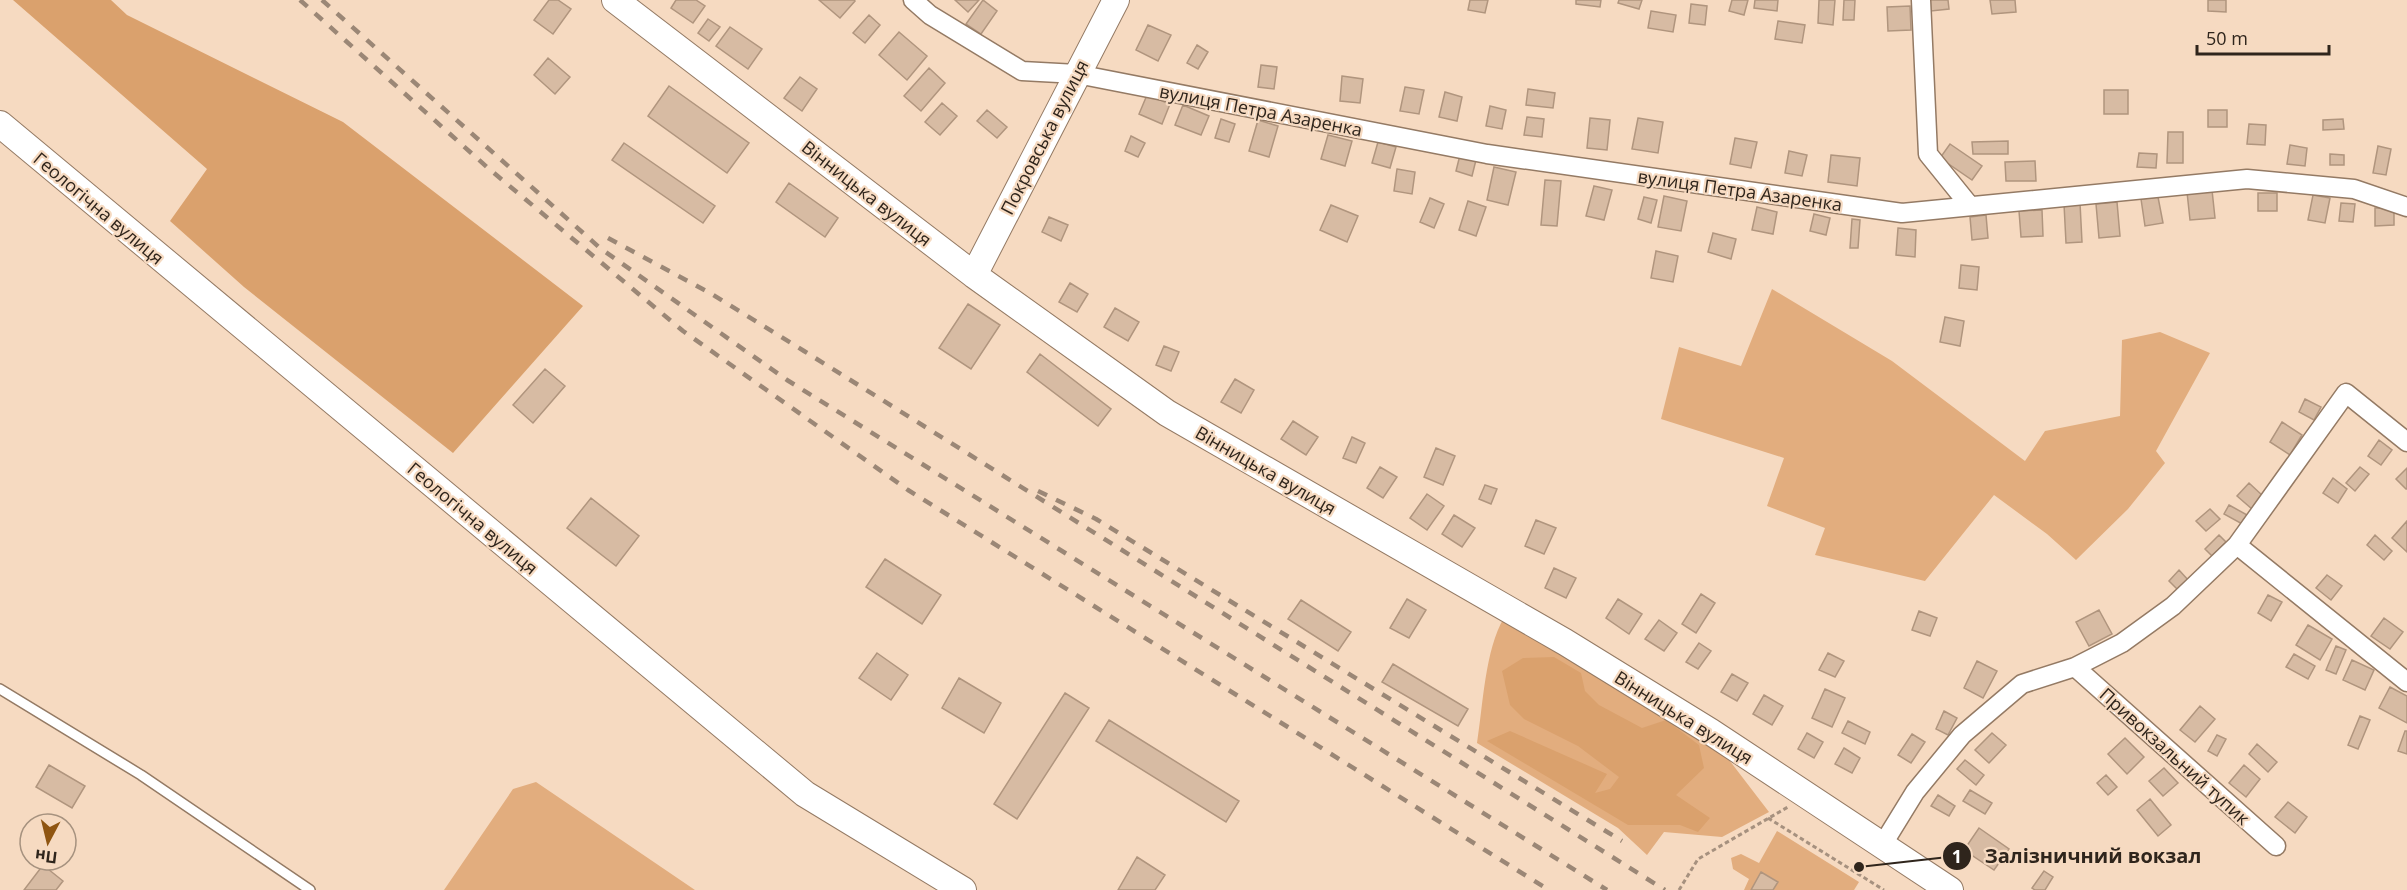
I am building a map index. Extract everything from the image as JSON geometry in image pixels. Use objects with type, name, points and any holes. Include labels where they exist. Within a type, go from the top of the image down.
[{"type":"street","name":"Вінницька вулиця","points":[[615,0],[974,275],[1167,413],[1565,642],[1883,844],[1950,890]]},
{"type":"street","name":"вулиця Петра Азаренка","points":[[913,0],[930,15],[1022,71],[1077,74],[1511,157],[1902,213],[2247,179],[2354,189],[2407,207]]},
{"type":"street","name":"Покровська вулиця","points":[[974,275],[1116,0]]},
{"type":"street","points":[[1921,0],[1928,154],[1970,206]]},
{"type":"street","name":"Геологічна вулиця","points":[[0,124],[805,794],[963,890]]},
{"type":"street","points":[[1883,844],[1915,792],[1962,735],[2022,684],[2075,667],[2122,643],[2173,606],[2237,545],[2346,393],[2407,442]]},
{"type":"street","points":[[2237,545],[2407,682]]},
{"type":"street","name":"Привокзальний тупик","points":[[2075,667],[2276,846]]},
{"type":"lane","points":[[0,689],[141,775],[310,890]]},
{"type":"path","points":[[1685,890],[1680,888],[1698,859],[1808,796]]},
{"type":"path","points":[[1768,818],[1884,890]]},
{"type":"shaded area","points":[[13,0],[111,0],[127,15],[343,122],[583,306],[453,453],[244,287],[170,221],[207,169]]},
{"type":"shaded area","points":[[1772,289],[1892,361],[2025,461],[2045,431],[2120,416],[2122,340],[2160,332],[2210,353],[2156,451],[2165,463],[2128,509],[2076,560],[2047,534],[1994,495],[1925,581],[1815,555],[1825,528],[1767,506],[1784,458],[1661,419],[1679,347],[1741,366]]},
{"type":"shaded area","points":[[1504,618],[1723,752],[1769,812],[1722,837],[1664,832],[1647,855],[1618,828],[1477,743],[1489,661]]},
{"type":"shaded area","points":[[1554,657],[1581,673],[1585,691],[1599,705],[1642,728],[1666,720],[1699,745],[1704,768],[1676,795],[1710,818],[1698,832],[1680,825],[1628,825],[1487,741],[1510,731],[1607,774],[1595,793],[1610,789],[1619,777],[1578,746],[1524,719],[1510,705],[1502,671],[1523,658]]},
{"type":"shaded area","points":[[536,782],[695,890],[444,890],[513,789]]},
{"type":"shaded area","points":[[1777,831],[1859,882],[1854,890],[1744,890],[1749,879],[1733,869],[1731,858],[1741,854],[1759,863]]},
{"type":"building","points":[[549,0],[558,0],[571,9],[553,34],[534,20]]},
{"type":"building","points":[[676,0],[696,0],[705,6],[693,23],[671,8]]},
{"type":"building","points":[[819,0],[854,0],[855,1],[840,18]]},
{"type":"building","points":[[955,0],[979,0],[968,12]]},
{"type":"building","points":[[983,0],[997,11],[981,34],[966,24]]},
{"type":"building","points":[[1470,0],[1488,0],[1485,13],[1468,10]]},
{"type":"building","points":[[1576,0],[1601,0],[1600,7],[1576,4]]},
{"type":"building","points":[[1619,0],[1642,0],[1639,9],[1618,3]]},
{"type":"building","points":[[1732,0],[1748,0],[1744,15],[1729,11]]},
{"type":"building","points":[[1755,0],[1778,0],[1777,11],[1754,8]]},
{"type":"building","points":[[1819,0],[1835,0],[1833,25],[1818,23]]},
{"type":"building","points":[[1844,0],[1855,0],[1854,20],[1843,20]]},
{"type":"building","points":[[1930,0],[1948,0],[1949,9],[1931,11]]},
{"type":"building","points":[[1990,0],[2015,0],[2016,12],[1992,14]]},
{"type":"building","points":[[2208,0],[2226,0],[2226,12],[2208,11]]},
{"type":"building","points":[[1691,4],[1707,6],[1705,25],[1689,23]]},
{"type":"building","points":[[1910,6],[1911,30],[1888,31],[1887,7]]},
{"type":"building","points":[[1651,11],[1676,15],[1673,32],[1648,28]]},
{"type":"building","points":[[869,15],[880,25],[865,43],[853,33]]},
{"type":"building","points":[[708,19],[720,27],[709,41],[698,33]]},
{"type":"building","points":[[1778,21],[1805,25],[1802,43],[1775,39]]},
{"type":"building","points":[[1148,25],[1171,35],[1158,61],[1136,50]]},
{"type":"building","points":[[730,27],[762,49],[748,69],[716,46]]},
{"type":"building","points":[[899,32],[927,56],[907,80],[879,55]]},
{"type":"building","points":[[1197,45],[1208,52],[1198,69],[1187,63]]},
{"type":"building","points":[[548,58],[570,77],[555,94],[534,75]]},
{"type":"building","points":[[1261,65],[1277,67],[1274,89],[1258,87]]},
{"type":"building","points":[[929,68],[945,83],[921,111],[904,96]]},
{"type":"building","points":[[1342,76],[1363,79],[1360,103],[1340,101]]},
{"type":"building","points":[[800,77],[817,89],[802,111],[784,98]]},
{"type":"building","points":[[669,86],[749,143],[727,173],[648,116]]},
{"type":"building","points":[[1405,87],[1424,90],[1419,114],[1400,111]]},
{"type":"building","points":[[1528,89],[1555,93],[1553,108],[1526,105]]},
{"type":"building","points":[[2104,90],[2128,90],[2128,114],[2104,114]]},
{"type":"building","points":[[1445,92],[1462,97],[1457,121],[1439,117]]},
{"type":"building","points":[[1147,95],[1170,104],[1162,124],[1139,114]]},
{"type":"building","points":[[942,103],[957,116],[940,135],[925,122]]},
{"type":"building","points":[[1183,105],[1209,116],[1201,135],[1175,125]]},
{"type":"building","points":[[1490,106],[1506,110],[1502,129],[1486,126]]},
{"type":"building","points":[[987,110],[1007,127],[997,138],[977,121]]},
{"type":"building","points":[[2208,110],[2227,110],[2227,127],[2208,127]]},
{"type":"building","points":[[1527,117],[1544,119],[1542,137],[1524,135]]},
{"type":"building","points":[[1590,118],[1610,120],[1607,150],[1587,148]]},
{"type":"building","points":[[1638,118],[1663,122],[1658,153],[1632,149]]},
{"type":"building","points":[[1221,119],[1235,124],[1229,142],[1215,138]]},
{"type":"building","points":[[2343,119],[2344,129],[2323,130],[2323,120]]},
{"type":"building","points":[[1258,120],[1278,126],[1269,157],[1249,151]]},
{"type":"building","points":[[2249,124],[2266,125],[2265,145],[2247,144]]},
{"type":"building","points":[[2168,132],[2183,132],[2183,163],[2167,163]]},
{"type":"building","points":[[1328,135],[1352,141],[1345,166],[1321,159]]},
{"type":"building","points":[[1131,136],[1145,143],[1138,157],[1125,151]]},
{"type":"building","points":[[1735,138],[1757,142],[1751,168],[1730,164]]},
{"type":"building","points":[[2008,141],[2008,154],[1973,154],[1972,142]]},
{"type":"building","points":[[1378,142],[1396,147],[1390,168],[1372,163]]},
{"type":"building","points":[[624,143],[715,206],[703,223],[612,160]]},
{"type":"building","points":[[1950,144],[1982,166],[1972,180],[1940,158]]},
{"type":"building","points":[[2290,145],[2307,148],[2305,166],[2287,164]]},
{"type":"building","points":[[2378,146],[2391,149],[2386,175],[2373,173]]},
{"type":"building","points":[[1789,151],[1807,155],[1802,176],[1785,173]]},
{"type":"building","points":[[2139,153],[2157,154],[2156,168],[2137,167]]},
{"type":"building","points":[[2330,154],[2344,155],[2344,165],[2330,165]]},
{"type":"building","points":[[1460,155],[1476,160],[1472,176],[1456,171]]},
{"type":"building","points":[[1831,155],[1860,158],[1857,186],[1828,182]]},
{"type":"building","points":[[2035,161],[2036,181],[2006,181],[2005,162]]},
{"type":"building","points":[[1494,167],[1516,172],[1508,205],[1487,200]]},
{"type":"building","points":[[1397,169],[1415,172],[1412,194],[1394,191]]},
{"type":"building","points":[[1545,180],[1561,181],[1557,226],[1541,225]]},
{"type":"building","points":[[789,183],[838,218],[825,237],[776,202]]},
{"type":"building","points":[[1594,186],[1612,190],[1604,220],[1586,216]]},
{"type":"building","points":[[2212,190],[2215,218],[2190,220],[2187,192]]},
{"type":"building","points":[[2258,193],[2277,193],[2277,211],[2258,211]]},
{"type":"building","points":[[2313,195],[2330,198],[2325,223],[2308,220]]},
{"type":"building","points":[[1664,196],[1687,201],[1681,231],[1658,227]]},
{"type":"building","points":[[1644,197],[1657,200],[1651,223],[1638,219]]},
{"type":"building","points":[[2158,197],[2163,223],[2145,226],[2141,199]]},
{"type":"building","points":[[1430,198],[1444,204],[1434,228],[1420,222]]},
{"type":"building","points":[[1468,201],[1486,207],[1476,236],[1459,230]]},
{"type":"building","points":[[2117,202],[2120,236],[2099,238],[2096,204]]},
{"type":"building","points":[[2080,203],[2082,242],[2066,243],[2064,204]]},
{"type":"building","points":[[2341,203],[2355,204],[2353,222],[2339,221]]},
{"type":"building","points":[[1331,205],[1358,216],[1347,242],[1320,230]]},
{"type":"building","points":[[1757,207],[1777,212],[1773,234],[1752,230]]},
{"type":"building","points":[[2375,208],[2394,208],[2394,225],[2375,226]]},
{"type":"building","points":[[2042,210],[2043,236],[2021,237],[2019,211]]},
{"type":"building","points":[[1814,214],[1830,218],[1826,235],[1810,231]]},
{"type":"building","points":[[1986,215],[1988,238],[1972,240],[1970,217]]},
{"type":"building","points":[[1049,217],[1068,225],[1061,241],[1042,232]]},
{"type":"building","points":[[1852,219],[1860,220],[1858,248],[1850,248]]},
{"type":"building","points":[[1898,228],[1916,230],[1915,257],[1896,255]]},
{"type":"building","points":[[1713,233],[1736,239],[1731,259],[1708,252]]},
{"type":"building","points":[[1656,251],[1678,256],[1673,282],[1651,278]]},
{"type":"building","points":[[1961,265],[1979,267],[1977,290],[1959,288]]},
{"type":"building","points":[[1070,283],[1088,294],[1077,312],[1059,302]]},
{"type":"building","points":[[968,304],[1000,325],[971,369],[939,348]]},
{"type":"building","points":[[1115,308],[1139,322],[1128,341],[1104,327]]},
{"type":"building","points":[[1945,317],[1964,321],[1960,346],[1940,342]]},
{"type":"building","points":[[1164,346],[1179,352],[1171,371],[1156,365]]},
{"type":"building","points":[[1040,354],[1111,409],[1098,426],[1027,372]]},
{"type":"building","points":[[545,369],[565,386],[533,423],[513,405]]},
{"type":"building","points":[[1235,379],[1254,390],[1241,413],[1221,402]]},
{"type":"building","points":[[2305,399],[2321,407],[2314,420],[2299,412]]},
{"type":"building","points":[[1293,421],[1318,437],[1306,455],[1281,439]]},
{"type":"building","points":[[2282,422],[2302,435],[2290,455],[2270,442]]},
{"type":"building","points":[[1352,437],[1365,443],[1356,463],[1343,458]]},
{"type":"building","points":[[2379,440],[2392,450],[2381,465],[2368,456]]},
{"type":"building","points":[[1436,448],[1455,456],[1443,485],[1424,477]]},
{"type":"building","points":[[1380,467],[1397,477],[1383,498],[1367,488]]},
{"type":"building","points":[[2360,467],[2369,474],[2355,491],[2346,483]]},
{"type":"building","points":[[2407,468],[2407,489],[2406,489],[2396,479]]},
{"type":"building","points":[[2333,478],[2347,489],[2338,503],[2323,493]]},
{"type":"building","points":[[2249,483],[2263,496],[2252,509],[2237,496]]},
{"type":"building","points":[[1485,485],[1497,489],[1491,504],[1479,499]]},
{"type":"building","points":[[1427,494],[1444,506],[1427,530],[1410,518]]},
{"type":"building","points":[[591,498],[639,536],[616,566],[567,528]]},
{"type":"building","points":[[2229,505],[2249,516],[2244,525],[2224,514]]},
{"type":"building","points":[[2210,509],[2220,519],[2206,531],[2196,521]]},
{"type":"building","points":[[1454,515],[1475,528],[1462,547],[1442,534]]},
{"type":"building","points":[[1536,520],[1556,528],[1544,554],[1525,546]]},
{"type":"building","points":[[2407,521],[2407,552],[2392,538]]},
{"type":"building","points":[[2219,535],[2226,542],[2212,556],[2205,549]]},
{"type":"building","points":[[2375,535],[2392,551],[2384,560],[2367,545]]},
{"type":"building","points":[[885,559],[941,595],[922,624],[866,587]]},
{"type":"building","points":[[1554,568],[1576,578],[1566,598],[1545,588]]},
{"type":"building","points":[[2179,570],[2189,581],[2179,591],[2169,581]]},
{"type":"building","points":[[2327,575],[2342,586],[2331,600],[2316,588]]},
{"type":"building","points":[[1701,594],[1715,603],[1696,633],[1682,624]]},
{"type":"building","points":[[2268,595],[2282,602],[2271,621],[2258,613]]},
{"type":"building","points":[[1407,599],[1426,610],[1409,638],[1390,628]]},
{"type":"building","points":[[1618,599],[1642,614],[1629,634],[1606,618]]},
{"type":"building","points":[[1301,600],[1351,632],[1338,651],[1288,619]]},
{"type":"building","points":[[2099,610],[2112,634],[2089,646],[2076,622]]},
{"type":"building","points":[[1919,611],[1937,618],[1930,636],[1912,630]]},
{"type":"building","points":[[2384,618],[2403,632],[2390,649],[2371,636]]},
{"type":"building","points":[[1659,620],[1677,633],[1664,651],[1645,639]]},
{"type":"building","points":[[2308,625],[2332,639],[2320,660],[2296,645]]},
{"type":"building","points":[[1699,643],[1711,651],[1698,669],[1686,662]]},
{"type":"building","points":[[2336,646],[2346,650],[2336,674],[2326,670]]},
{"type":"building","points":[[877,653],[908,675],[891,700],[859,678]]},
{"type":"building","points":[[1828,653],[1844,661],[1835,677],[1819,670]]},
{"type":"building","points":[[2294,654],[2315,666],[2308,679],[2286,667]]},
{"type":"building","points":[[2352,660],[2374,670],[2365,690],[2343,680]]},
{"type":"building","points":[[1977,661],[1997,671],[1983,698],[1964,688]]},
{"type":"building","points":[[1393,664],[1468,709],[1458,726],[1382,682]]},
{"type":"building","points":[[1732,674],[1748,683],[1737,701],[1721,692]]},
{"type":"building","points":[[959,678],[1001,703],[984,733],[942,708]]},
{"type":"building","points":[[2390,687],[2407,696],[2407,723],[2379,708]]},
{"type":"building","points":[[1825,689],[1845,698],[1832,727],[1812,718]]},
{"type":"building","points":[[1065,693],[1089,708],[1017,819],[994,804]]},
{"type":"building","points":[[1764,695],[1783,706],[1772,725],[1753,714]]},
{"type":"building","points":[[2200,706],[2215,719],[2195,742],[2180,730]]},
{"type":"building","points":[[1944,711],[1957,718],[1948,735],[1936,729]]},
{"type":"building","points":[[2360,716],[2370,720],[2358,749],[2348,745]]},
{"type":"building","points":[[1109,720],[1239,801],[1226,822],[1096,741]]},
{"type":"building","points":[[1848,721],[1870,732],[1865,744],[1842,733]]},
{"type":"building","points":[[2405,731],[2407,731],[2407,754],[2398,751]]},
{"type":"building","points":[[1807,733],[1823,742],[1814,758],[1798,749]]},
{"type":"building","points":[[1992,733],[2006,745],[1989,763],[1975,750]]},
{"type":"building","points":[[1912,734],[1925,742],[1911,763],[1898,755]]},
{"type":"building","points":[[2217,735],[2226,739],[2217,756],[2208,751]]},
{"type":"building","points":[[2125,738],[2144,757],[2127,774],[2108,754]]},
{"type":"building","points":[[2257,744],[2277,762],[2268,772],[2249,754]]},
{"type":"building","points":[[1844,748],[1860,758],[1852,773],[1835,764]]},
{"type":"building","points":[[1965,760],[1984,775],[1976,785],[1957,769]]},
{"type":"building","points":[[49,765],[85,786],[72,808],[36,787]]},
{"type":"building","points":[[2244,765],[2260,779],[2246,797],[2229,783]]},
{"type":"building","points":[[2164,768],[2178,783],[2163,796],[2149,781]]},
{"type":"building","points":[[2106,775],[2117,787],[2108,795],[2097,783]]},
{"type":"building","points":[[1970,790],[1992,803],[1985,814],[1963,801]]},
{"type":"building","points":[[1938,795],[1955,806],[1949,816],[1931,806]]},
{"type":"building","points":[[2150,799],[2171,825],[2158,836],[2137,810]]},
{"type":"building","points":[[2288,802],[2307,817],[2295,833],[2275,817]]},
{"type":"building","points":[[1979,828],[2009,849],[1994,870],[1964,850]]},
{"type":"building","points":[[1137,857],[1165,875],[1155,890],[1118,890]]},
{"type":"building","points":[[2044,871],[2053,877],[2045,890],[2035,890],[2032,888]]},
{"type":"building","points":[[38,872],[52,872],[63,881],[56,890],[24,890]]},
{"type":"building","points":[[1761,872],[1778,882],[1773,890],[1751,890]]},
{"type":"railway","points":[[300,0],[488,168],[683,331],[908,490],[1549,890]]},
{"type":"railway","points":[[322,0],[600,248],[787,380],[1607,890]]},
{"type":"railway","points":[[608,238],[710,293],[1665,890]]},
{"type":"railway","points":[[1038,491],[1096,519],[1622,841]]},
{"type":"place","name":"Залізничний вокзал","points":[[1859,867]]}]
